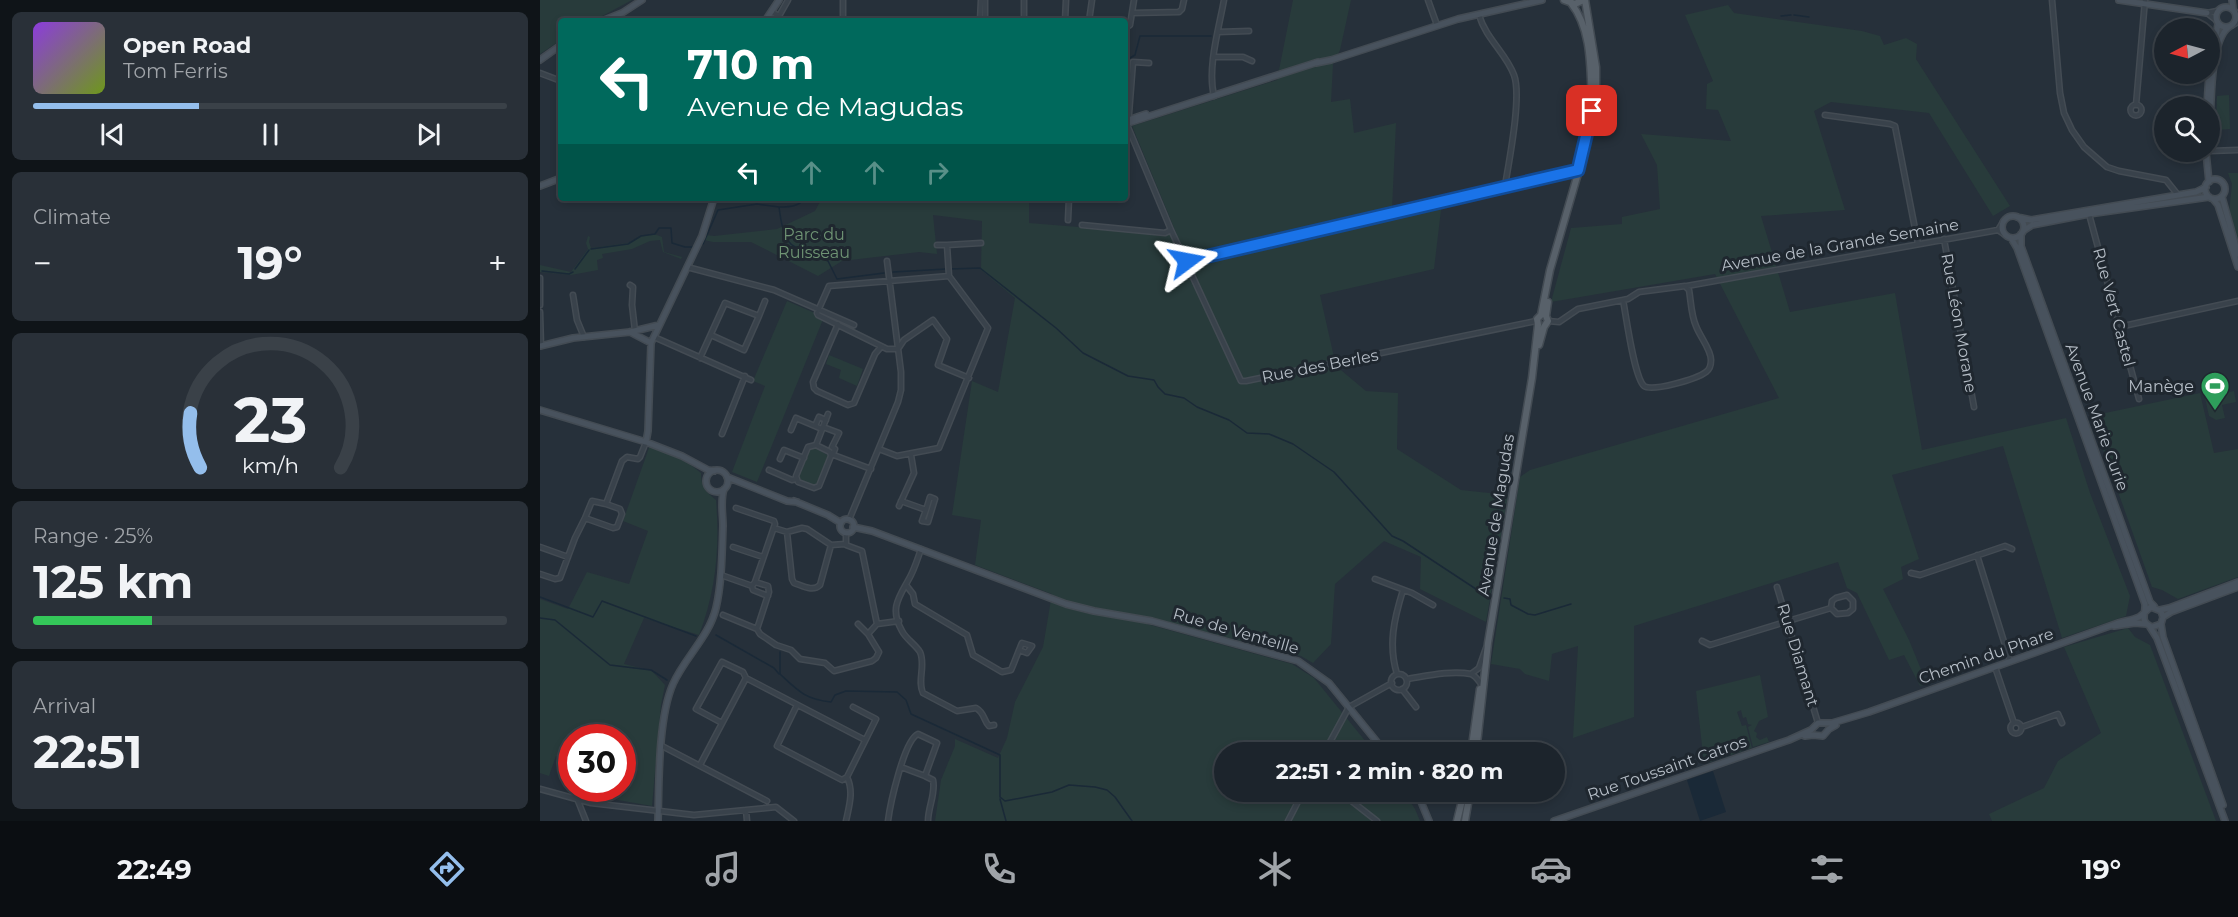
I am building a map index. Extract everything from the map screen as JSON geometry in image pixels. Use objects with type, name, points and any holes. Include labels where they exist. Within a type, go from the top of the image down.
[{"type":"main road","points":[[1568,2],[1584,0]]},
{"type":"main road","name":"Avenue de Magudas","points":[[1472,742],[1552,264],[1596,96],[1596,74],[1584,0]]},
{"type":"main road","name":"Avenue de Magudas","points":[[1568,2],[1582,23],[1587,42],[1591,70],[1592,111]]},
{"type":"main road","name":"Avenue de Magudas","points":[[1477,742],[1486,656]]},
{"type":"main road","points":[[1457,821],[1462,802]]},
{"type":"main road","points":[[1465,821],[1468,802]]},
{"type":"street","points":[[610,18],[642,0]]},
{"type":"street","points":[[767,18],[778,0]]},
{"type":"street","points":[[771,11],[779,16],[788,0]]},
{"type":"street","points":[[843,0],[843,18]]},
{"type":"street","points":[[980,18],[981,0]]},
{"type":"street","points":[[985,18],[986,0]]},
{"type":"street","points":[[1023,18],[1024,0]]},
{"type":"street","points":[[1065,18],[1066,0]]},
{"type":"street","points":[[1089,18],[1092,0]]},
{"type":"street","points":[[1128,26],[1134,0]]},
{"type":"street","points":[[1132,13],[1179,12],[1184,0]]},
{"type":"street","points":[[1428,0],[1437,25]]},
{"type":"street","points":[[1128,121],[1331,60],[1437,25],[1479,13],[1542,0]]},
{"type":"street","points":[[2052,0],[2060,93],[2064,112],[2072,130],[2085,147],[2104,165],[2119,171],[2166,180],[2179,195]]},
{"type":"street","points":[[2119,0],[2145,2],[2207,13],[2228,7],[2235,12]]},
{"type":"street","points":[[2218,18],[2220,9],[2227,0]]},
{"type":"street","points":[[2213,96],[2216,56],[2222,35],[2236,19],[2232,0]]},
{"type":"street","points":[[1214,95],[1211,84],[1223,1]]},
{"type":"street","points":[[2136,105],[2145,2]]},
{"type":"street","points":[[1479,13],[1486,34],[1510,67],[1516,81],[1505,186]]},
{"type":"street","points":[[2207,13],[2213,18]]},
{"type":"street","points":[[1218,32],[1248,31]]},
{"type":"street","points":[[540,60],[558,47]]},
{"type":"street","points":[[1215,57],[1243,57],[1252,61]]},
{"type":"street","points":[[1128,90],[1133,62],[1149,63]]},
{"type":"street","points":[[540,73],[558,80]]},
{"type":"street","points":[[1826,115],[1895,126],[1918,244]]},
{"type":"street","name":"Rue des Berles","points":[[1128,128],[1171,230],[1241,381],[1542,321]]},
{"type":"street","points":[[2220,151],[2238,150]]},
{"type":"street","points":[[2209,162],[2211,198],[2218,204],[2238,267]]},
{"type":"street","points":[[1187,261],[1578,170]]},
{"type":"street","points":[[540,186],[558,179]]},
{"type":"street","points":[[2222,197],[2089,214],[2032,225],[2011,238],[1998,230],[2010,217],[2031,220],[2196,192],[2210,183],[2222,182],[2225,188],[2222,197],[2238,254]]},
{"type":"street","points":[[606,504],[622,461],[627,457],[638,459],[646,442],[653,340],[702,236],[713,201]]},
{"type":"street","points":[[1068,220],[1069,201]]},
{"type":"street","name":"Rue Vert Castel","points":[[2089,214],[2139,399]]},
{"type":"street","points":[[2017,217],[2022,221],[2022,232]]},
{"type":"street","points":[[2003,222],[2004,234]]},
{"type":"street","points":[[1082,225],[1165,232],[1171,230]]},
{"type":"street","name":"Avenue de la Grande Semaine","points":[[1542,321],[1559,321],[1578,309],[1623,300],[1639,292],[1687,286],[1998,230]]},
{"type":"street","name":"Avenue Marie Curie","points":[[2022,232],[2021,246],[2081,415],[2151,602],[2158,608]]},
{"type":"street","name":"Avenue Marie Curie","points":[[2011,238],[2017,248],[2145,604],[2145,611]]},
{"type":"street","name":"Rue Léon Morane","points":[[1944,239],[1974,407]]},
{"type":"street","points":[[937,245],[981,243]]},
{"type":"street","points":[[879,449],[897,456],[939,448],[988,328],[949,276],[947,245]]},
{"type":"street","points":[[849,520],[901,390],[887,261]]},
{"type":"street","points":[[687,267],[774,290],[854,325]]},
{"type":"street","points":[[898,349],[881,347],[818,315],[829,286],[949,276]]},
{"type":"street","points":[[540,278],[540,305]]},
{"type":"street","points":[[630,285],[633,287],[633,332]]},
{"type":"street","points":[[1623,300],[1639,380],[1646,387],[1658,388],[1703,374],[1710,365],[1710,355],[1695,323],[1687,286]]},
{"type":"street","points":[[573,295],[577,320],[584,337]]},
{"type":"street","points":[[2119,327],[2238,301]]},
{"type":"street","points":[[711,335],[744,350],[765,302]]},
{"type":"street","points":[[700,358],[725,303],[759,316]]},
{"type":"street","points":[[540,312],[541,346],[584,337],[633,332],[659,325]]},
{"type":"street","points":[[898,349],[904,340],[933,320],[947,339],[938,365],[969,378]]},
{"type":"street","points":[[814,388],[813,382],[838,324]]},
{"type":"street","points":[[633,332],[752,380]]},
{"type":"street","points":[[806,386],[848,405],[854,403],[875,354],[881,347]]},
{"type":"street","points":[[722,434],[745,376]]},
{"type":"street","points":[[540,410],[646,442],[714,471],[720,471],[727,477],[776,495],[786,496],[841,523]]},
{"type":"street","points":[[816,445],[828,414]]},
{"type":"street","points":[[815,426],[819,417],[826,420]]},
{"type":"street","points":[[769,471],[779,471],[792,480],[796,479],[816,488],[835,449],[832,447],[839,432],[796,418],[791,429]]},
{"type":"street","points":[[796,479],[808,447],[816,445],[832,454],[871,469]]},
{"type":"street","points":[[780,459],[784,450],[804,458]]},
{"type":"street","points":[[911,455],[914,472],[900,504],[926,510]]},
{"type":"street","points":[[696,463],[707,480],[708,487],[714,491],[722,506]]},
{"type":"street","points":[[707,480],[709,474],[714,471]]},
{"type":"street","points":[[658,821],[666,705],[679,673],[711,623],[717,605],[722,506],[727,477]]},
{"type":"street","points":[[714,491],[740,482]]},
{"type":"street","points":[[930,497],[935,499],[928,522],[922,521],[926,510],[930,497]]},
{"type":"street","points":[[540,574],[559,579],[592,501],[620,510],[622,514],[617,527],[613,528],[585,518]]},
{"type":"street","points":[[736,508],[774,521],[753,590],[768,596]]},
{"type":"street","points":[[841,523],[849,520]]},
{"type":"street","points":[[846,533],[853,527],[849,520]]},
{"type":"street","points":[[841,523],[841,530],[846,533]]},
{"type":"street","points":[[774,526],[787,532],[807,529],[831,545],[845,544],[862,551],[877,624]]},
{"type":"street","name":"Rue de Venteille","points":[[853,527],[873,531],[1077,606],[1152,621],[1291,658],[1322,676],[1377,742]]},
{"type":"street","points":[[787,532],[792,579],[794,583],[812,589],[820,585],[831,545]]},
{"type":"street","points":[[845,544],[846,533]]},
{"type":"street","points":[[1911,573],[1920,575],[2005,546],[2012,549]]},
{"type":"street","points":[[540,547],[568,557]]},
{"type":"street","points":[[733,547],[764,557]]},
{"type":"street","points":[[921,549],[897,600],[898,621],[902,631],[920,653],[922,665],[920,688],[923,693],[957,711],[976,708],[984,713],[986,722],[990,726],[994,725]]},
{"type":"street","points":[[1977,555],[2010,661]]},
{"type":"street","points":[[720,575],[768,586],[768,596],[757,629]]},
{"type":"street","points":[[1375,579],[1433,605]]},
{"type":"street","points":[[2226,821],[2157,638],[2143,618],[2145,611],[2151,607],[2169,608],[2238,582]]},
{"type":"street","points":[[906,585],[913,594],[915,604],[967,635],[973,655],[1002,672],[1011,670],[1019,650]]},
{"type":"street","name":"Rue Diamant","points":[[1777,587],[1819,725]]},
{"type":"street","points":[[2226,821],[2163,637],[2161,624],[2163,617],[2170,612],[2238,587]]},
{"type":"street","points":[[1397,674],[1393,657],[1393,631],[1403,590]]},
{"type":"street","points":[[1847,595],[1853,601],[1853,609],[1848,613],[1837,614],[1831,608],[1832,601],[1836,598],[1847,595]]},
{"type":"street","points":[[1702,641],[1710,645],[1831,608]]},
{"type":"street","points":[[2158,608],[2163,617]]},
{"type":"street","name":"Chemin du Phare","points":[[1817,735],[1823,736],[1833,727],[1869,712],[2138,618],[2145,611]]},
{"type":"street","points":[[723,615],[757,629],[760,634],[776,645],[791,650],[800,659],[825,663],[834,671],[839,672],[846,667],[872,661],[879,652],[868,634],[858,624]]},
{"type":"street","points":[[868,634],[877,624],[898,621]]},
{"type":"street","name":"Chemin du Phare","points":[[2113,626],[2135,623],[2148,625]]},
{"type":"street","points":[[2148,625],[2154,627],[2161,624]]},
{"type":"street","points":[[1470,674],[1479,668],[1488,643]]},
{"type":"street","points":[[722,723],[696,710],[722,662],[743,672],[746,678],[865,740]]},
{"type":"street","points":[[1994,667],[2014,723],[2011,728],[2014,733],[2020,732],[2022,727],[2058,714],[2062,723]]},
{"type":"street","points":[[1397,674],[1404,675],[1407,679]]},
{"type":"street","points":[[1330,742],[1349,707],[1392,683],[1397,674]]},
{"type":"street","points":[[1407,679],[1442,674],[1470,674],[1476,677],[1481,684]]},
{"type":"street","points":[[700,765],[746,678]]},
{"type":"street","points":[[1392,683],[1396,688],[1402,688],[1407,683],[1407,679]]},
{"type":"street","points":[[1402,688],[1416,708]]},
{"type":"street","points":[[797,705],[777,746],[842,780],[847,777],[876,718],[853,707]]},
{"type":"street","name":"Chemin du Phare","points":[[1819,725],[1869,712]]},
{"type":"street","points":[[2014,723],[2022,727]]},
{"type":"street","points":[[1817,735],[1819,725],[1827,732]]},
{"type":"street","name":"Rue Toussaint Catros","points":[[1554,821],[1789,740],[1819,725]]},
{"type":"street","points":[[888,821],[901,767],[911,738],[918,734],[937,743],[925,776]]},
{"type":"street","name":"Rue Toussaint Catros","points":[[1789,740],[1817,735]]},
{"type":"street","points":[[662,746],[767,801]]},
{"type":"street","points":[[901,767],[933,780],[935,787],[928,807],[928,821]]},
{"type":"street","points":[[846,821],[851,795],[851,786],[847,777]]},
{"type":"street","points":[[540,789],[558,795]]},
{"type":"street","points":[[578,802],[586,821]]},
{"type":"street","points":[[586,802],[704,815],[776,807],[794,821]]},
{"type":"street","points":[[1288,821],[1298,802]]},
{"type":"street","points":[[1353,802],[1377,821]]},
{"type":"street","points":[[1422,802],[1429,821]]},
{"type":"street","points":[[746,810],[747,821]]},
{"type":"green space","points":[[540,0],[632,0],[599,18],[558,18],[558,42],[540,54]]},
{"type":"green space","name":"Parc du Ruisseau","points":[[1293,0],[1351,0],[1340,50],[1333,64],[1331,102],[1350,99],[1354,133],[1396,123],[1392,209],[1441,210],[1434,269],[1320,295],[1336,366],[1366,391],[1398,393],[1397,449],[1461,490],[1508,495],[1486,622],[1420,589],[1421,557],[1384,541],[1335,584],[1331,644],[1313,663],[1301,656],[1151,618],[1147,624],[1292,664],[1314,678],[1366,742],[1214,742],[1214,802],[1410,802],[1420,821],[935,821],[941,780],[955,746],[955,739],[998,758],[1007,738],[1015,702],[1043,647],[1052,594],[975,565],[981,520],[952,515],[972,381],[998,392],[1015,298],[981,270],[982,221],[933,215],[937,254],[919,252],[842,261],[818,276],[751,242],[704,240],[706,235],[777,229],[815,211],[820,201],[1029,201],[1029,223],[1177,235],[1132,126],[1277,80]]},
{"type":"green space","points":[[1728,5],[1734,13],[1862,31],[1880,36],[1884,45],[1906,38],[1917,44],[1916,59],[2010,206],[1993,216],[1929,113],[1831,102],[1814,111],[1845,210],[1761,216],[1790,312],[1895,293],[1922,450],[2066,418],[2090,493],[2130,596],[2126,616],[2062,638],[2003,446],[1892,475],[1919,559],[1901,567],[1903,579],[1883,589],[1909,640],[1927,684],[1920,686],[1904,655],[1889,660],[1857,593],[1847,588],[1838,562],[1634,626],[1634,717],[1573,738],[1578,646],[1552,654],[1549,681],[1525,674],[1520,669],[1491,664],[1520,477],[1530,470],[1779,398],[1715,274],[1551,302],[1571,228],[1622,224],[1622,217],[1660,209],[1657,165],[1641,134],[1731,141],[1718,110],[1706,109],[1707,84],[1713,81],[1685,15]]},
{"type":"green space","points":[[2229,95],[2230,129],[2220,130],[2220,96],[2217,96]]},
{"type":"green space","points":[[2228,173],[2238,173],[2238,242],[2229,213],[2232,184]]},
{"type":"green space","points":[[654,234],[662,237],[664,252],[682,257],[681,259],[663,252],[660,240],[650,241],[632,249],[602,254],[603,258],[597,260],[598,270],[571,275],[540,272],[540,265],[571,272],[588,249],[586,243],[588,236],[591,248],[628,243],[640,236]]},
{"type":"green space","points":[[787,301],[824,317],[757,482],[732,472],[765,386],[753,381]]},
{"type":"green space","points":[[829,355],[863,369],[857,386],[839,378],[841,370],[826,364]]},
{"type":"green space","name":"Manège","points":[[2234,391],[2236,402],[2222,405],[2225,418],[2216,420],[2209,416],[2205,398]]},
{"type":"green space","points":[[2200,393],[2214,453],[2238,449],[2238,577],[2178,599],[2152,587],[2091,416]]},
{"type":"green space","points":[[650,445],[683,459],[701,473],[704,488],[716,500],[717,552],[713,585],[699,635],[644,618],[624,664],[652,671],[665,685],[661,705],[652,806],[629,802],[636,802],[636,724],[558,724],[558,758],[556,756],[549,776],[540,773],[540,599],[568,609],[587,572],[629,584],[648,531],[623,521]]},
{"type":"green space","points":[[814,447],[829,456],[817,486],[814,487],[799,480],[798,476],[809,449]]},
{"type":"green space","points":[[2128,628],[2135,637],[2150,645],[2216,821],[1992,821],[1989,814],[2044,788],[2058,761],[2101,733],[2064,647]]},
{"type":"green space","points":[[1760,675],[1768,717],[1759,721],[1754,731],[1760,740],[1767,737],[1769,742],[1753,747],[1748,727],[1752,725],[1748,724],[1746,717],[1743,718],[1741,710],[1737,712],[1742,726],[1746,725],[1752,748],[1704,764],[1696,691]]},
{"type":"water","points":[[1713,771],[1726,812],[1700,821],[1687,780]]},
{"type":"waterway","points":[[1781,16],[1791,15]]},
{"type":"waterway","points":[[1794,15],[1809,17]]},
{"type":"waterway","points":[[1128,59],[1135,55],[1140,36],[1211,36]]},
{"type":"waterway","points":[[780,207],[794,206],[803,201]]},
{"type":"waterway","points":[[703,244],[718,210],[757,204],[779,207],[787,240],[797,248],[828,261],[837,279],[884,273]]},
{"type":"waterway","points":[[591,249],[628,244],[641,236],[655,234],[659,228],[671,228],[672,243],[693,247]]},
{"type":"waterway","points":[[575,269],[589,250]]},
{"type":"waterway","points":[[950,269],[980,268],[1056,328],[1083,353],[1128,376],[1154,380],[1165,394],[1184,398],[1197,407],[1229,420],[1247,433],[1269,434],[1293,444],[1334,472],[1392,536],[1485,595],[1492,596]]},
{"type":"waterway","points":[[893,272],[946,269]]},
{"type":"waterway","points":[[542,271],[569,274],[573,272]]},
{"type":"waterway","points":[[540,597],[593,617],[602,601],[696,636]]},
{"type":"waterway","points":[[1504,598],[1510,599],[1511,605],[1535,615],[1571,604]]},
{"type":"waterway","points":[[540,618],[555,620],[610,665],[651,670],[667,680]]},
{"type":"waterway","points":[[716,635],[774,668],[779,674]]},
{"type":"waterway","points":[[780,652],[780,674],[797,690],[808,696],[831,702],[835,695],[846,691],[897,692],[906,700],[911,714],[1000,755],[1000,797],[1005,801],[1052,792],[1069,785],[1095,787],[1107,790],[1115,797],[1132,821]]},
{"type":"waterway","points":[[1000,799],[1006,821]]},
{"type":"place","name":"Manège","points":[[2215,412]]},
{"type":"route","points":[[1187,261],[1578,170],[1592,111]]}]
